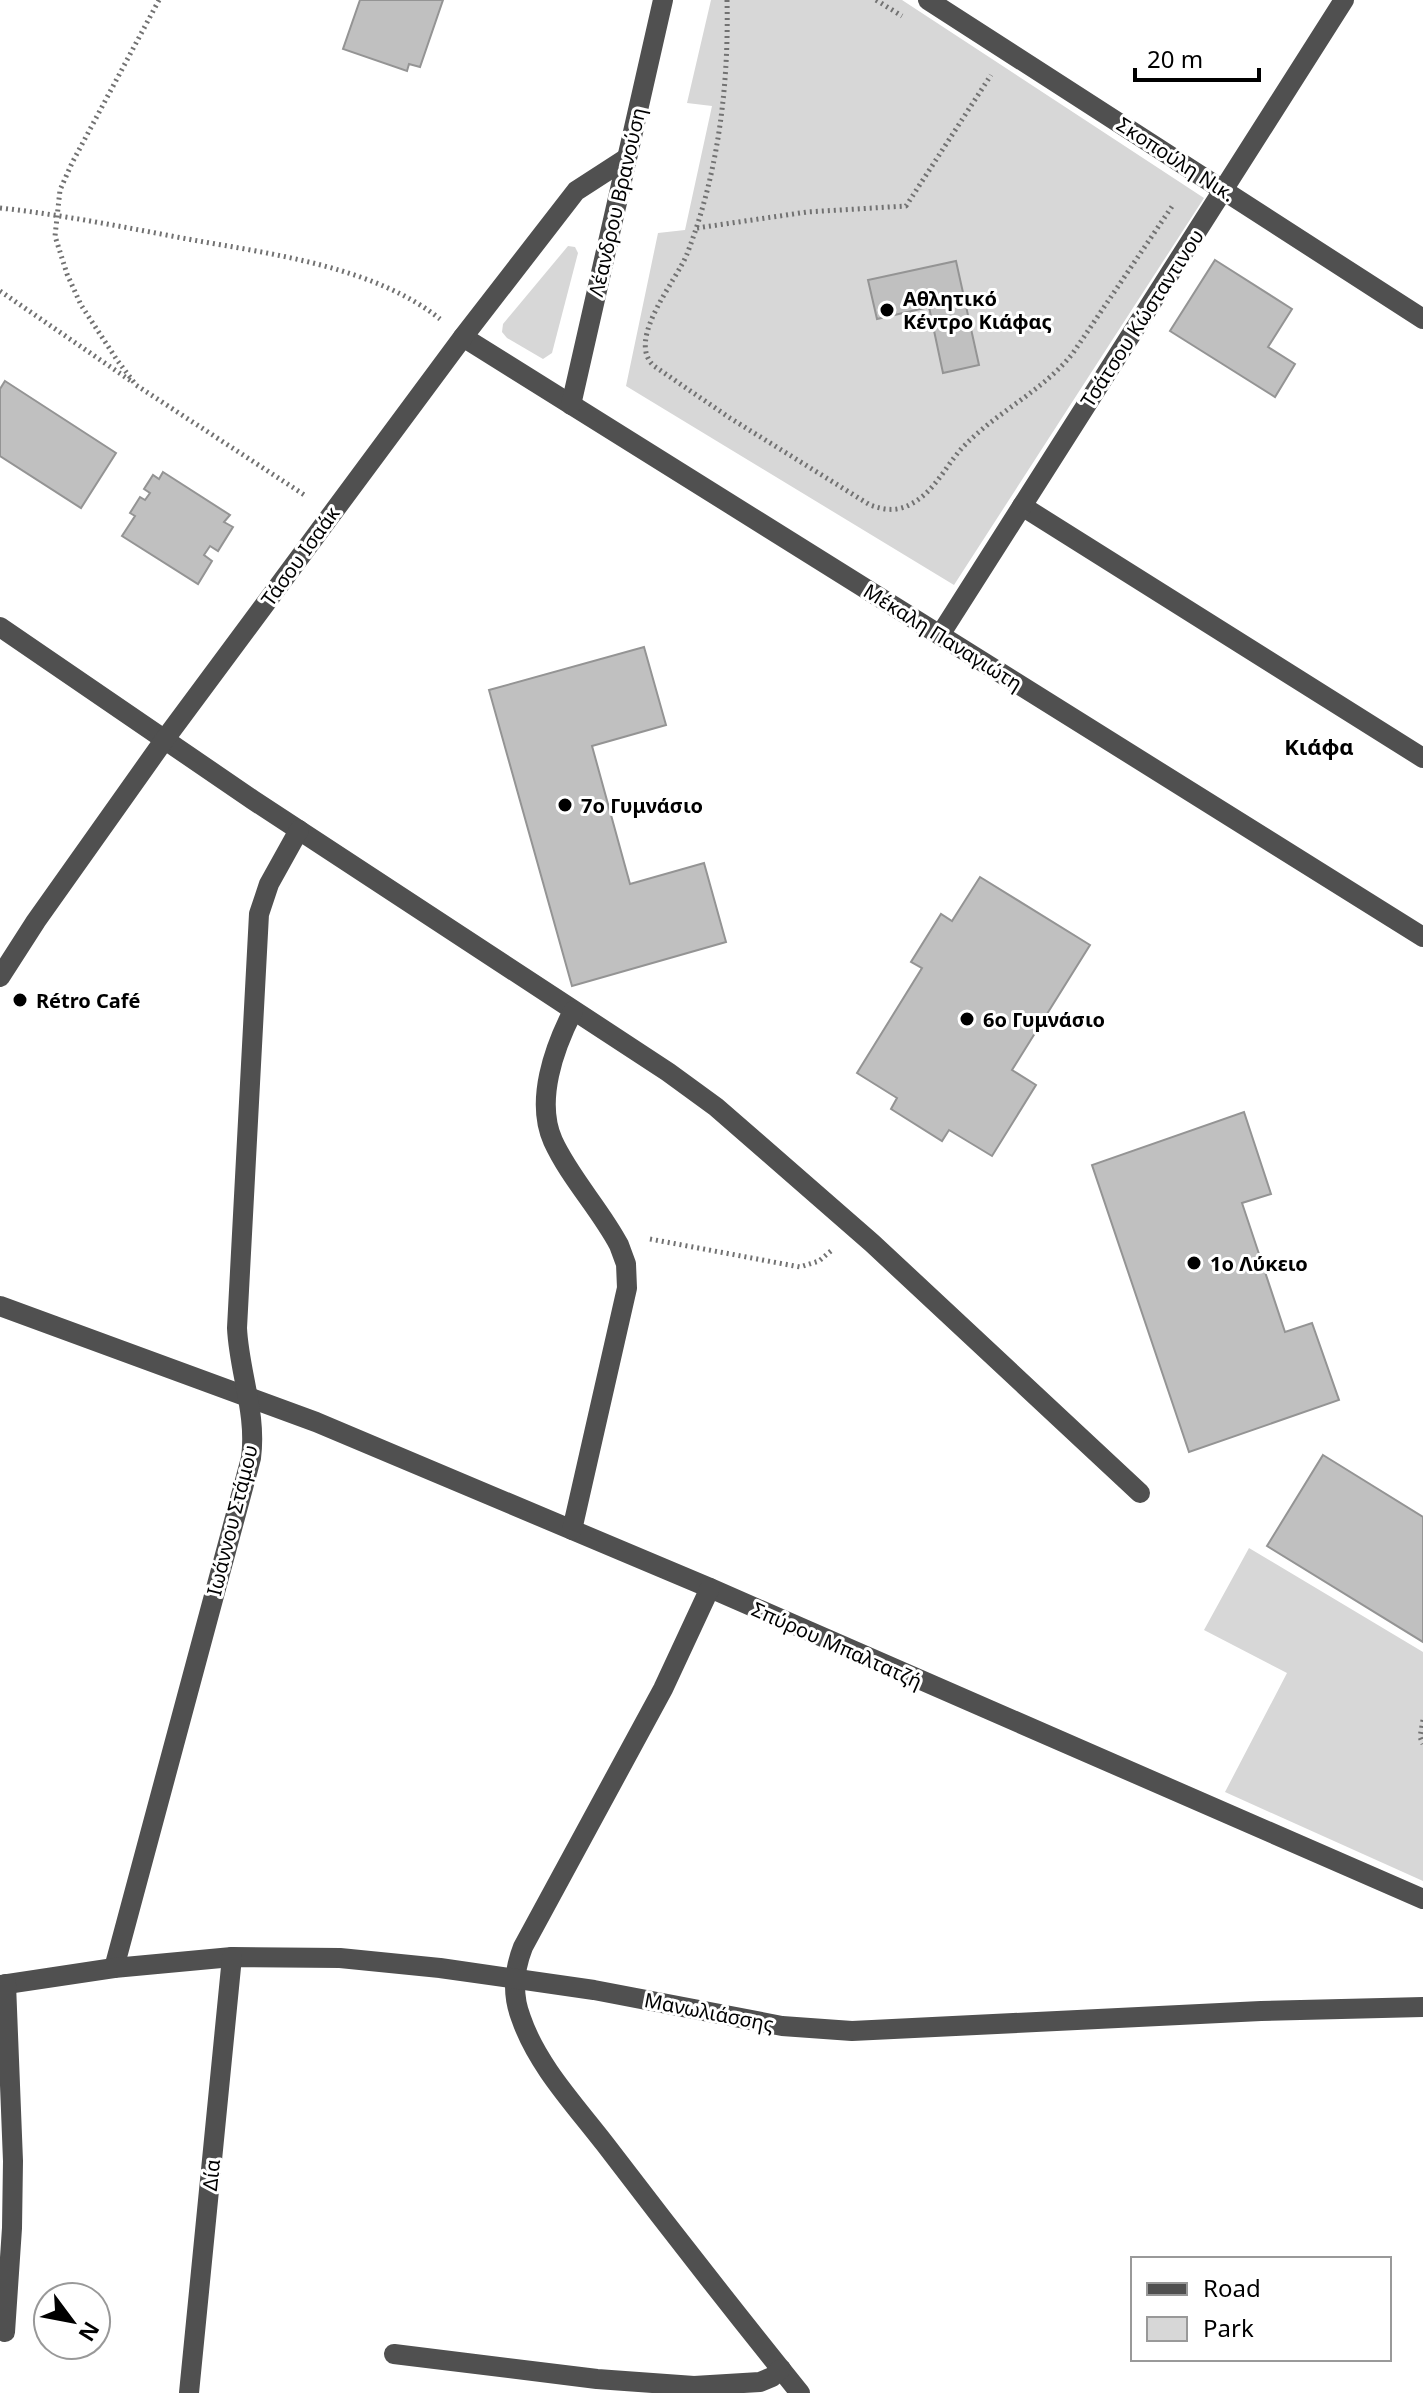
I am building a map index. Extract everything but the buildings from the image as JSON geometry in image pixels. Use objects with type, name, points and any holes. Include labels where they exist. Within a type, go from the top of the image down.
[{"type":"street","name":"Λέανδρου Βρανούση","points":[[571,405],[663,0]]},
{"type":"street","name":"Σκοπούλη Νικ.","points":[[928,0],[1423,319]]},
{"type":"street","name":"Τσάτσου Κώσταντινου","points":[[940,635],[1344,0]]},
{"type":"street","name":"Τάσου Ισαάκ","points":[[0,977],[165,739],[463,337],[576,191],[627,158]]},
{"type":"street","name":"Μέκαλη Παναγιώτη","points":[[463,337],[1423,937]]},
{"type":"street","points":[[1022,506],[1423,758]]},
{"type":"street","points":[[0,627],[716,1107],[857,1230],[1140,1493]]},
{"type":"street","name":"Ιωάννου Στάμου","points":[[114,1968],[251,1458],[253,1442],[249,1398],[240,1366],[237,1328],[259,914],[269,884],[299,830]]},
{"type":"street","points":[[572,1530],[624,1310],[626,1264],[619,1245],[552,1139],[547,1112],[548,1087],[559,1038],[573,1011]]},
{"type":"street","name":"Σπύρου Μπαλτατζή","points":[[0,1306],[316,1422],[710,1588],[1423,1899]]},
{"type":"street","points":[[710,1588],[670,1675],[523,1947],[516,1974],[519,2015],[538,2054],[686,2251],[800,2393]]},
{"type":"street","name":"Μανωλιάσσης","points":[[3,1985],[114,1968],[232,1957],[340,1958],[516,1974],[782,2026],[852,2031],[1261,2011],[1423,2007]]},
{"type":"street","name":"Δία","points":[[189,2393],[232,1957]]},
{"type":"street","points":[[3,1985],[13,2161],[5,2332]]},
{"type":"street","points":[[394,2354],[681,2386],[760,2382],[781,2369]]},
{"type":"path","points":[[136,385],[81,305],[55,236],[56,214],[60,190],[72,163],[159,0]]},
{"type":"path","points":[[727,0],[720,140],[697,228],[684,262],[654,313],[647,334],[649,361],[730,418],[860,500],[880,509],[891,510],[911,504],[926,493],[964,446],[1066,363],[1179,195]]},
{"type":"path","points":[[876,0],[915,24]]},
{"type":"path","points":[[697,228],[820,211],[906,206],[993,72]]},
{"type":"path","points":[[0,208],[56,214],[326,266],[385,288],[434,314],[463,337]]},
{"type":"path","points":[[0,291],[136,385],[332,513]]},
{"type":"path","points":[[619,1245],[633,1237],[646,1238],[800,1267],[819,1261],[857,1230]]},
{"type":"path","points":[[1423,1720],[1420,1737],[1423,1744]]},
{"type":"green space","name":"Αθλητικό Κέντρο Κιάφας","points":[[711,0],[902,0],[1204,198],[954,585],[626,386],[658,233],[685,230],[712,106],[687,103]]},
{"type":"green space","points":[[568,246],[575,247],[578,253],[552,353],[543,359],[507,338],[502,332],[503,324]]},
{"type":"green space","points":[[1249,1548],[1423,1652],[1423,1881],[1225,1792],[1287,1673],[1204,1630]]},
{"type":"place","name":"Αθλητικό Κέντρο Κιάφας","points":[[887,310]]},
{"type":"place","name":"7ο Γυμνάσιο","points":[[565,805]]},
{"type":"place","name":"Rétro Café","points":[[20,1000]]},
{"type":"place","name":"6ο Γυμνάσιο","points":[[967,1019]]},
{"type":"place","name":"1ο Λύκειο","points":[[1194,1263]]},
{"type":"district","name":"Κιάφα","points":[[1319,746]]}]
